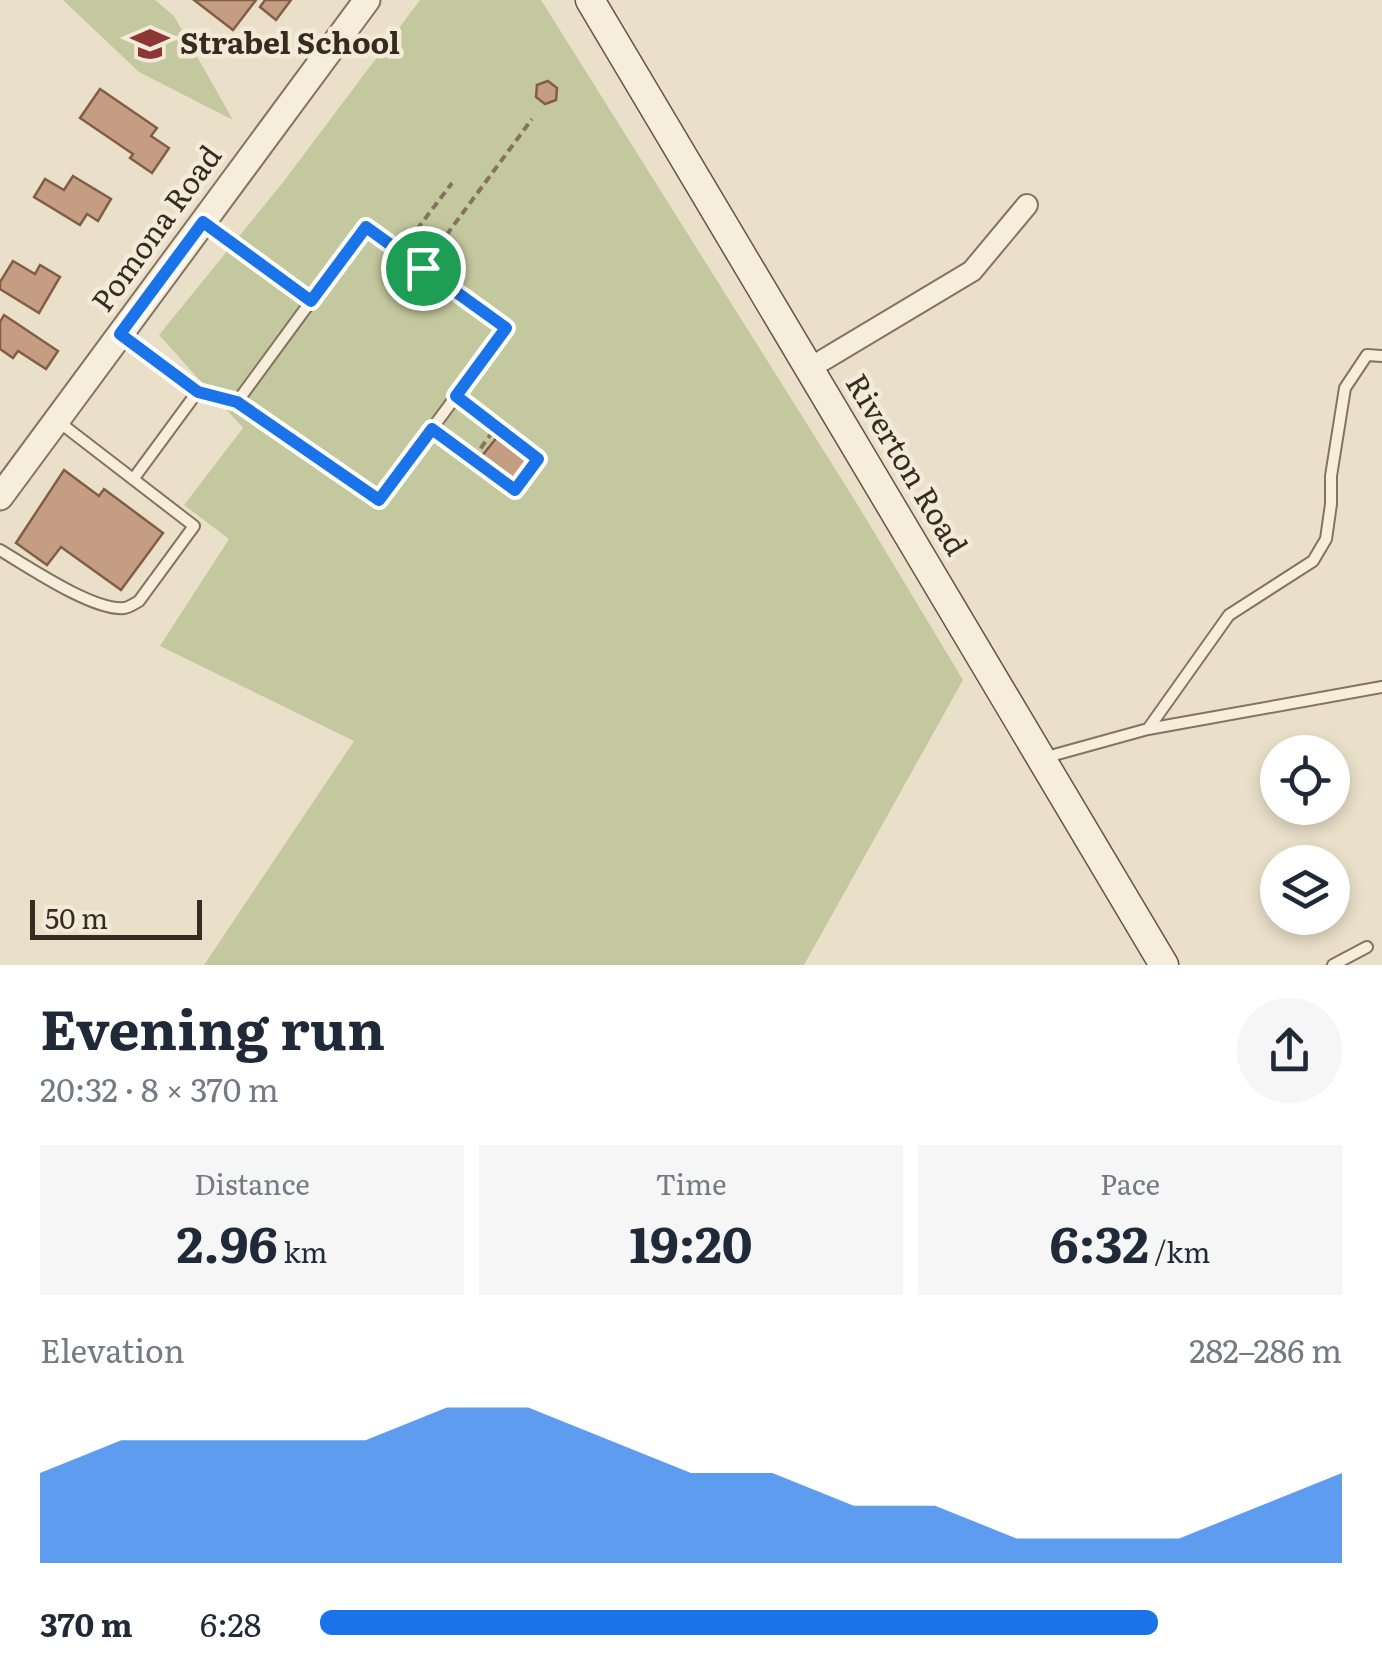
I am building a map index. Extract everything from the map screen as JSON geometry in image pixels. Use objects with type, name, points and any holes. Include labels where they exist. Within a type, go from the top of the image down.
[{"type":"main road","name":"Riverton Road","points":[[590,0],[1164,965]]},
{"type":"street","name":"Pomona Road","points":[[0,497],[367,0]]},
{"type":"street","points":[[810,368],[972,271],[1028,205]]},
{"type":"lane","points":[[203,222],[311,301]]},
{"type":"lane","points":[[120,334],[198,392],[237,402],[379,500],[506,328],[366,227],[237,402]]},
{"type":"lane","points":[[1148,728],[1228,615],[1313,561],[1326,539],[1331,476],[1346,388],[1366,355],[1382,356]]},
{"type":"lane","points":[[134,478],[198,392]]},
{"type":"lane","points":[[0,550],[56,584],[104,605],[125,608],[139,602],[194,526],[57,420]]},
{"type":"lane","points":[[1042,758],[1148,728],[1382,687]]},
{"type":"lane","points":[[1333,965],[1367,947]]},
{"type":"path","points":[[423,268],[532,118]]},
{"type":"path","points":[[400,252],[452,183]]},
{"type":"path","points":[[432,429],[515,490],[538,459],[456,396]]},
{"type":"path","points":[[472,459],[487,445],[496,428]]},
{"type":"green space","name":"Strabel School","points":[[63,0],[155,0],[174,16],[233,120],[139,72]]},
{"type":"green space","points":[[420,0],[541,0],[963,680],[804,965],[204,965],[354,741],[160,646],[229,539],[184,505],[243,428],[159,335],[284,181]]},
{"type":"building","points":[[194,0],[256,0],[233,30]]},
{"type":"building","points":[[265,0],[291,0],[276,20],[260,7]]},
{"type":"building","points":[[548,81],[557,88],[556,100],[545,104],[536,97],[537,85]]},
{"type":"building","points":[[100,89],[157,128],[151,136],[169,148],[152,173],[130,158],[133,154],[80,118]]},
{"type":"building","points":[[73,176],[111,199],[98,221],[87,214],[80,225],[34,197],[45,179],[64,190]]},
{"type":"building","points":[[13,261],[35,274],[40,265],[60,277],[39,313],[0,289]]},
{"type":"building","points":[[4,315],[58,351],[46,369],[18,351],[13,358],[0,349],[0,322]]},
{"type":"building","points":[[498,436],[529,460],[512,482],[481,457]]},
{"type":"building","points":[[64,470],[99,496],[104,489],[163,533],[121,590],[61,547],[47,565],[16,543]]},
{"type":"place","name":"Strabel School","points":[[150,44]]},
{"type":"route","points":[[203,222],[311,301],[366,227],[423,268],[506,328],[456,396],[538,459],[515,490],[432,429],[379,500],[237,402],[198,392],[120,334],[203,222]]}]
